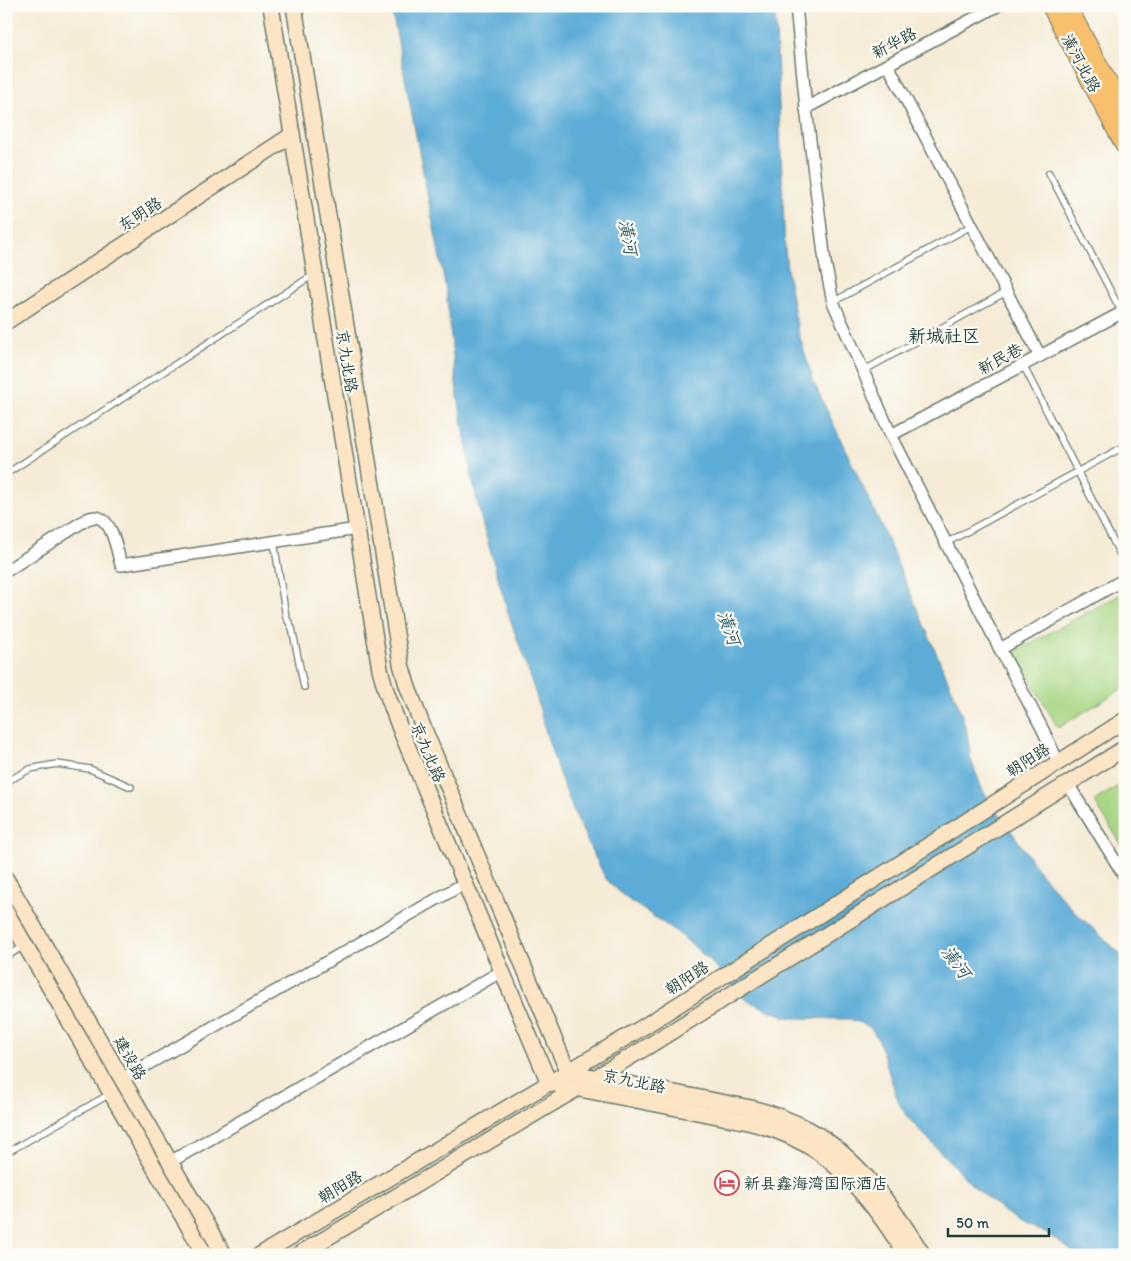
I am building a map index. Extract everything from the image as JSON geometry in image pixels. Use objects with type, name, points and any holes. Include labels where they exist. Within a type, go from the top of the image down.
[{"type":"main road","name":"京九北路","points":[[271,6],[376,646],[386,691],[401,732],[549,1083],[766,1126],[801,1142],[819,1153],[849,1179],[876,1211],[906,1255]]},
{"type":"main road","name":"京九北路","points":[[294,6],[403,671],[416,710],[568,1072],[751,1108],[789,1120],[838,1150],[859,1170],[887,1202],[923,1255]]},
{"type":"main road","name":"潢河北路","points":[[1051,6],[1125,146]]},
{"type":"main road","name":"潢河北路","points":[[1067,6],[1125,115]]},
{"type":"main road","name":"东明路","points":[[6,322],[292,135]]},
{"type":"main road","name":"朝阳路","points":[[260,1255],[640,1029],[1125,720]]},
{"type":"main road","points":[[298,1255],[701,1013],[1125,748]]},
{"type":"main road","name":"建设路","points":[[6,880],[224,1255]]},
{"type":"main road","name":"建设路","points":[[6,912],[205,1255]]},
{"type":"street","points":[[796,6],[806,108],[825,262],[833,302],[891,435],[1058,762]]},
{"type":"street","name":"新华路","points":[[806,108],[997,6]]},
{"type":"street","points":[[888,65],[1040,356]]},
{"type":"street","name":"新民巷","points":[[891,435],[1123,312]]},
{"type":"street","points":[[6,571],[87,518],[96,517],[105,521],[111,529],[120,565],[357,529]]},
{"type":"street","points":[[1000,649],[1125,579]]},
{"type":"street","points":[[1068,784],[1125,877]]},
{"type":"street","points":[[122,1079],[465,883]]},
{"type":"street","points":[[170,1162],[502,970]]},
{"type":"lane","points":[[1049,173],[1123,312]]},
{"type":"lane","points":[[833,302],[971,226]]},
{"type":"lane","points":[[6,474],[315,274]]},
{"type":"lane","points":[[863,371],[1006,292]]},
{"type":"lane","points":[[1023,365],[1125,564]]},
{"type":"lane","points":[[946,543],[1125,446]]},
{"type":"lane","points":[[274,542],[286,617],[292,628],[304,687]]},
{"type":"lane","points":[[6,782],[30,769],[57,764],[90,769],[131,787]]},
{"type":"lane","points":[[6,957],[26,945]]},
{"type":"lane","points":[[6,1153],[112,1093]]},
{"type":"green space","points":[[1125,592],[1125,687],[1058,728],[1014,652]]},
{"type":"green space","points":[[1125,782],[1125,850],[1094,801]]},
{"type":"water","name":"潢河","points":[[391,6],[775,6],[785,250],[798,331],[814,383],[881,525],[957,701],[967,731],[971,760],[983,791],[1042,875],[1076,913],[1125,958],[1125,1255],[1078,1255],[1047,1234],[1024,1224],[1003,1211],[974,1187],[912,1122],[901,1107],[879,1041],[868,1026],[850,1019],[791,1018],[751,1002],[736,991],[716,967],[678,933],[626,898],[606,879],[572,807],[558,771],[482,522],[472,478],[456,384],[446,290]]},
{"type":"place","name":"新县鑫海湾国际酒店","points":[[727,1183]]},
{"type":"district","name":"新城社区","points":[[944,336]]}]
